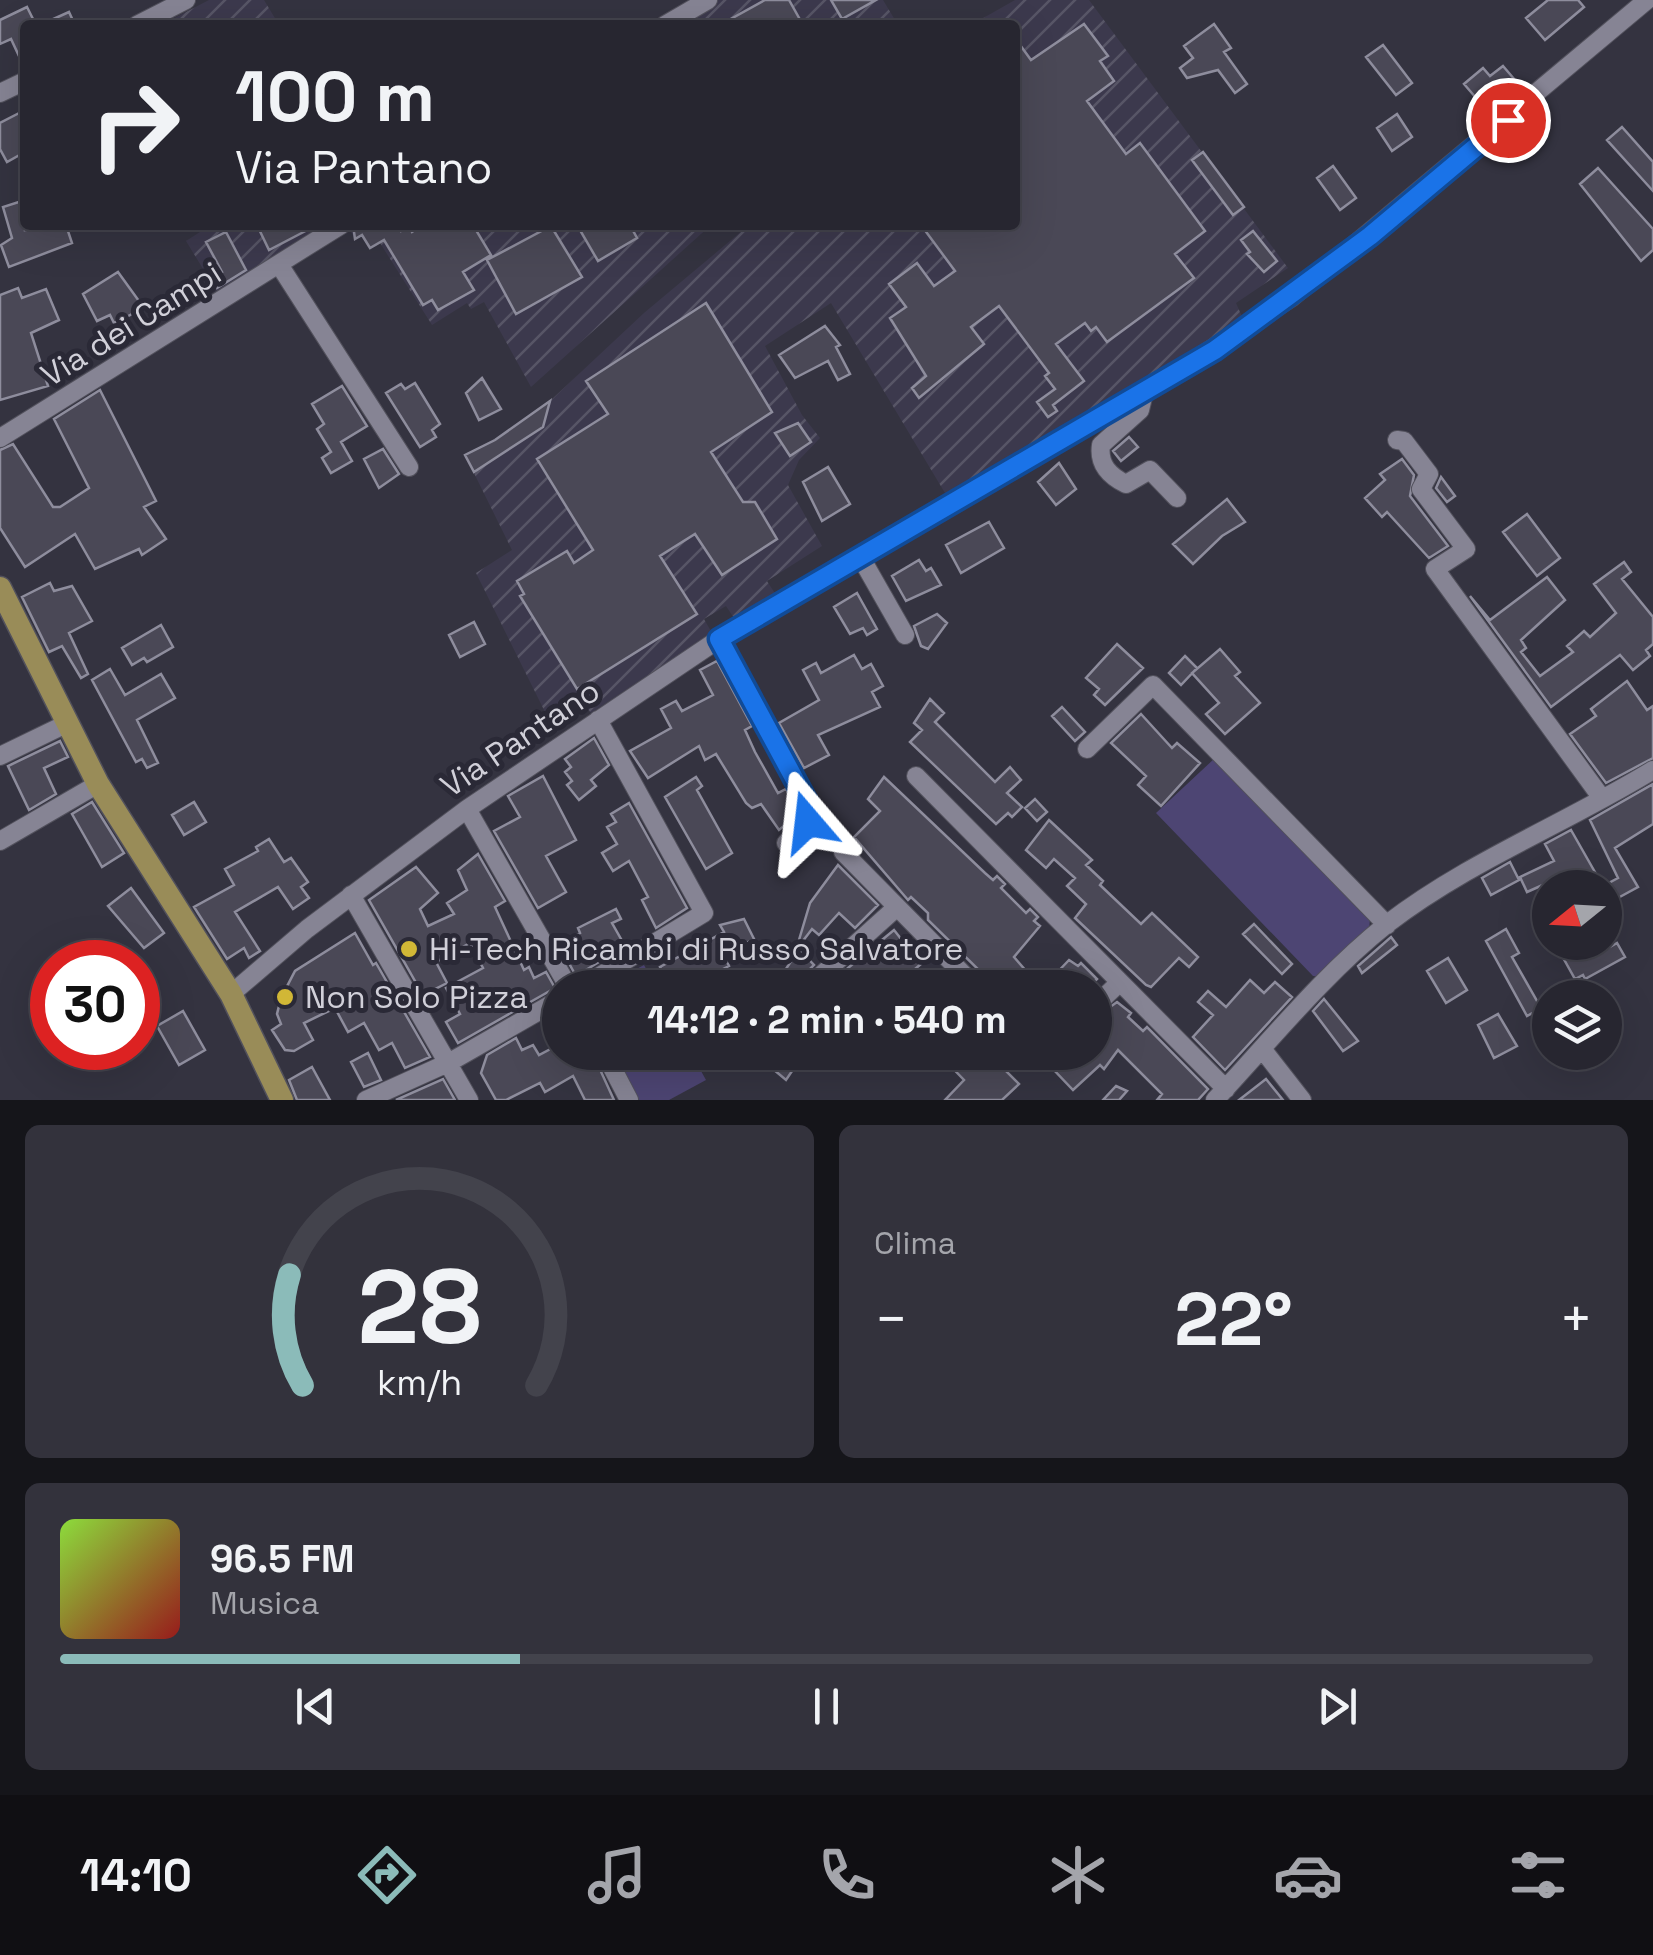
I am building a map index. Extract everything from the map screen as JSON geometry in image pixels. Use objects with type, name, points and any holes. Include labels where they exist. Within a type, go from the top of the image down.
[{"type":"main road","points":[[0,588],[98,784],[231,994],[282,1100]]},
{"type":"street","points":[[146,20],[186,0]]},
{"type":"street","points":[[674,20],[708,0]]},
{"type":"street","name":"Via Pantano","points":[[231,994],[351,895],[467,809],[719,639],[1230,340],[1354,248],[1648,0]]},
{"type":"street","name":"Via dei Campi","points":[[0,438],[334,230]]},
{"type":"street","points":[[280,266],[409,467]]},
{"type":"street","points":[[1144,393],[1140,410],[1100,445],[1099,456],[1110,475],[1126,484],[1150,470],[1177,498]]},
{"type":"street","points":[[1397,440],[1404,441],[1429,474],[1421,489],[1466,549],[1436,569],[1602,798]]},
{"type":"street","points":[[860,556],[906,635]]},
{"type":"street","points":[[719,639],[808,804],[808,822],[786,843]]},
{"type":"street","points":[[1087,749],[1154,685],[1387,924]]},
{"type":"street","points":[[598,720],[704,913],[610,970]]},
{"type":"street","points":[[0,756],[68,723]]},
{"type":"street","points":[[916,776],[1120,982],[1220,1094],[1353,954],[1387,924],[1467,870],[1653,770]]},
{"type":"street","points":[[0,841],[98,784]]},
{"type":"street","points":[[467,809],[559,970]]},
{"type":"street","points":[[843,852],[959,970]]},
{"type":"street","points":[[351,895],[469,1100]]},
{"type":"street","points":[[827,970],[897,907]]},
{"type":"street","points":[[1112,990],[1120,982]]},
{"type":"street","points":[[366,1100],[450,1062],[542,1009]]},
{"type":"street","points":[[1264,1050],[1302,1100]]},
{"type":"street","points":[[614,1070],[630,1100]]},
{"type":"shaded area","points":[[209,0],[264,0],[276,20],[171,20]]},
{"type":"shaded area","points":[[716,0],[883,0],[895,20],[682,20]]},
{"type":"shaded area","points":[[1015,0],[1089,0],[1288,268],[1236,303],[1243,319],[948,498],[831,303],[765,346],[802,415],[820,438],[799,460],[788,485],[822,546],[767,581],[776,595],[736,621],[726,606],[704,619],[712,633],[591,713],[579,698],[546,714],[476,573],[512,550],[465,455],[495,441],[550,401],[644,313],[743,230],[1020,230],[1020,20],[980,20]]},
{"type":"shaded area","points":[[203,230],[328,230],[219,295],[186,241]]},
{"type":"shaded area","points":[[350,230],[705,230],[531,387],[484,302],[471,309],[467,303],[432,325],[380,243],[370,248],[362,235],[355,239]]},
{"type":"shaded area","points":[[1215,758],[1370,919],[1369,930],[1324,977],[1313,976],[1156,813]]},
{"type":"shaded area","points":[[620,1070],[700,1070],[706,1080],[669,1100],[636,1100]]},
{"type":"building","points":[[765,0],[789,0],[800,20],[729,20]]},
{"type":"building","points":[[831,0],[876,0],[842,19]]},
{"type":"building","points":[[1548,0],[1578,0],[1584,7],[1545,40],[1526,18]]},
{"type":"building","points":[[27,7],[34,20],[20,20],[20,58],[11,39],[0,44],[0,20]]},
{"type":"building","points":[[69,12],[73,20],[51,20]]},
{"type":"building","points":[[1084,24],[1108,56],[1100,61],[1114,81],[1087,101],[1126,154],[1140,143],[1205,231],[1175,254],[1194,278],[1107,342],[1096,327],[1091,331],[1085,323],[1056,344],[1084,381],[1053,405],[1057,411],[1048,417],[1037,402],[1055,389],[1045,376],[1049,373],[999,306],[971,327],[984,344],[919,398],[912,388],[926,376],[890,318],[906,307],[889,284],[917,263],[934,286],[955,271],[925,230],[1020,230],[1020,45],[1031,60]]},
{"type":"building","points":[[1214,24],[1231,48],[1224,52],[1247,84],[1235,93],[1218,70],[1187,78],[1180,68],[1193,58],[1184,46]]},
{"type":"building","points":[[1383,45],[1412,83],[1396,95],[1366,57]]},
{"type":"building","points":[[1503,66],[1521,87],[1490,114],[1464,84],[1483,68],[1490,76]]},
{"type":"building","points":[[20,113],[20,155],[7,162],[0,149],[0,123]]},
{"type":"building","points":[[1397,114],[1412,137],[1392,151],[1377,128]]},
{"type":"building","points":[[1622,127],[1653,162],[1653,191],[1607,140]]},
{"type":"building","points":[[1203,152],[1244,207],[1233,215],[1192,160]]},
{"type":"building","points":[[1333,166],[1356,198],[1340,210],[1317,178]]},
{"type":"building","points":[[1598,168],[1653,229],[1653,250],[1641,261],[1580,184]]},
{"type":"building","points":[[20,202],[20,230],[68,230],[72,243],[9,267],[1,245],[12,238],[3,207]]},
{"type":"building","points":[[259,230],[307,230],[269,250]]},
{"type":"building","points":[[354,230],[476,230],[491,255],[463,272],[474,290],[438,310],[432,300],[423,305],[384,240],[370,248],[362,235],[355,239]]},
{"type":"building","points":[[543,230],[553,230],[582,277],[516,314],[487,260]]},
{"type":"building","points":[[580,230],[633,230],[637,238],[598,261]]},
{"type":"building","points":[[1253,231],[1277,261],[1264,272],[1247,254],[1250,252],[1241,240]]},
{"type":"building","points":[[226,232],[246,270],[217,288],[211,278],[222,272],[206,242]]},
{"type":"building","points":[[118,272],[144,308],[114,323],[110,315],[97,321],[83,294]]},
{"type":"building","points":[[18,288],[22,298],[46,289],[59,320],[31,333],[48,386],[0,400],[0,295]]},
{"type":"building","points":[[706,303],[772,412],[711,452],[743,502],[755,502],[777,539],[722,575],[695,534],[660,556],[697,614],[577,689],[520,596],[524,594],[517,581],[567,551],[574,563],[593,550],[537,459],[608,414],[586,381]]},
{"type":"building","points":[[825,326],[840,345],[836,347],[850,374],[838,380],[828,361],[795,378],[779,355]]},
{"type":"building","points":[[482,378],[501,409],[479,420],[466,393]]},
{"type":"building","points":[[415,383],[440,424],[432,430],[436,437],[420,447],[386,393],[401,384],[405,389]]},
{"type":"building","points":[[342,386],[367,426],[341,442],[352,461],[331,473],[322,458],[331,452],[317,429],[324,424],[312,404]]},
{"type":"building","points":[[100,390],[156,501],[144,507],[166,539],[142,555],[139,549],[95,569],[75,534],[25,567],[0,528],[0,450],[13,444],[53,507],[60,507],[89,488],[54,419]]},
{"type":"building","points":[[550,401],[543,427],[474,472],[465,455],[495,440]]},
{"type":"building","points":[[798,423],[811,442],[790,456],[775,433]]},
{"type":"building","points":[[1129,437],[1138,447],[1121,461],[1113,451]]},
{"type":"building","points":[[383,449],[399,474],[379,488],[364,459]]},
{"type":"building","points":[[1402,459],[1414,475],[1410,496],[1448,546],[1429,558],[1387,512],[1382,517],[1365,498],[1385,480],[1380,474]]},
{"type":"building","points":[[1059,463],[1076,489],[1056,505],[1038,482]]},
{"type":"building","points":[[828,467],[850,504],[822,521],[803,482]]},
{"type":"building","points":[[1441,477],[1455,496],[1447,502],[1436,488]]},
{"type":"building","points":[[1227,499],[1245,522],[1222,536],[1193,564],[1173,544]]},
{"type":"building","points":[[1527,514],[1560,558],[1537,576],[1503,532]]},
{"type":"building","points":[[989,522],[1004,548],[961,573],[946,545]]},
{"type":"building","points":[[919,560],[926,571],[931,568],[941,585],[906,601],[892,576]]},
{"type":"building","points":[[1624,562],[1631,572],[1622,579],[1653,617],[1653,644],[1646,650],[1650,656],[1633,670],[1620,655],[1551,707],[1470,596],[1490,620],[1547,577],[1565,600],[1521,640],[1526,648],[1521,652],[1540,676],[1573,652],[1567,646],[1584,631],[1590,637],[1616,613],[1594,584]]},
{"type":"building","points":[[50,583],[54,591],[72,586],[92,621],[69,633],[88,674],[81,678],[62,646],[49,652],[22,597]]},
{"type":"building","points":[[857,593],[877,629],[867,635],[863,628],[850,634],[834,607]]},
{"type":"building","points":[[937,614],[947,623],[928,649],[921,646],[914,626]]},
{"type":"building","points":[[474,622],[485,644],[460,657],[449,635]]},
{"type":"building","points":[[161,625],[173,647],[147,662],[144,658],[132,665],[122,648]]},
{"type":"building","points":[[1117,644],[1143,668],[1105,705],[1094,695],[1099,689],[1086,678]]},
{"type":"building","points":[[1220,649],[1240,672],[1235,676],[1260,703],[1225,734],[1206,714],[1219,703],[1192,673]]},
{"type":"building","points":[[854,655],[862,669],[871,664],[883,686],[872,692],[880,707],[818,735],[829,755],[804,768],[779,723],[819,700],[803,670],[816,663],[821,673]]},
{"type":"building","points":[[1185,656],[1197,668],[1181,685],[1169,673]]},
{"type":"building","points":[[717,661],[752,726],[745,730],[755,752],[778,793],[786,789],[796,807],[796,816],[779,830],[761,804],[752,808],[746,803],[716,754],[705,760],[699,746],[648,778],[630,751],[671,728],[661,709],[676,701],[682,711],[713,695],[700,670]]},
{"type":"building","points":[[110,669],[125,695],[161,674],[175,698],[137,720],[158,763],[147,768],[142,759],[136,762],[92,680]]},
{"type":"building","points":[[1627,681],[1647,710],[1653,706],[1653,758],[1606,783],[1570,734],[1596,716],[1591,709]]},
{"type":"building","points":[[930,699],[944,713],[935,722],[995,782],[1010,767],[1021,780],[1007,793],[1022,807],[1012,817],[1008,813],[996,824],[910,742],[922,730],[914,723]]},
{"type":"building","points":[[1062,707],[1085,732],[1075,741],[1052,716]]},
{"type":"building","points":[[1141,714],[1172,748],[1177,743],[1200,763],[1161,806],[1138,785],[1146,776],[1111,743]]},
{"type":"building","points":[[594,738],[609,765],[591,780],[596,786],[579,800],[567,785],[572,781],[565,772],[571,767],[565,759]]},
{"type":"building","points":[[60,741],[68,757],[44,768],[56,794],[29,810],[8,766]]},
{"type":"building","points":[[543,776],[576,840],[546,856],[566,892],[538,908],[494,831],[520,817],[508,796]]},
{"type":"building","points":[[696,777],[702,786],[697,790],[732,853],[706,869],[665,797]]},
{"type":"building","points":[[884,777],[985,873],[993,880],[997,876],[1005,884],[1001,888],[1026,913],[1030,909],[1038,917],[1034,921],[1040,926],[1014,957],[1025,970],[979,970],[928,920],[928,913],[911,897],[908,900],[854,837],[880,811],[868,799]]},
{"type":"building","points":[[1653,784],[1653,824],[1615,848],[1638,887],[1622,896],[1622,870],[1614,870],[1590,820]]},
{"type":"building","points":[[1035,799],[1047,812],[1037,821],[1025,808]]},
{"type":"building","points":[[92,802],[124,853],[102,867],[72,814]]},
{"type":"building","points":[[194,802],[206,822],[184,835],[172,815]]},
{"type":"building","points":[[629,803],[687,908],[656,928],[642,900],[648,897],[629,861],[613,871],[602,853],[617,844],[607,827],[616,822],[611,814]]},
{"type":"building","points":[[1049,820],[1092,860],[1086,865],[1103,881],[1100,885],[1141,924],[1152,913],[1198,957],[1189,967],[1179,958],[1151,987],[1146,985],[1075,918],[1086,904],[1067,886],[1075,878],[1054,859],[1046,868],[1026,850]]},
{"type":"building","points":[[1571,830],[1594,870],[1535,870],[1554,861],[1545,844]]},
{"type":"building","points":[[269,839],[284,862],[291,858],[308,882],[301,887],[309,898],[293,909],[278,887],[235,912],[260,951],[249,958],[244,948],[227,959],[194,907],[234,885],[225,869],[258,851],[256,847]]},
{"type":"building","points":[[478,854],[505,901],[495,907],[524,970],[529,967],[534,978],[542,974],[542,995],[458,1043],[446,1022],[460,1014],[446,988],[483,968],[470,943],[436,962],[447,983],[423,995],[369,900],[416,867],[438,893],[420,909],[428,926],[454,914],[447,903],[467,890],[458,870]]},
{"type":"building","points":[[1510,862],[1519,880],[1491,895],[1482,878]]},
{"type":"building","points":[[838,865],[878,905],[855,928],[839,913],[819,935],[812,929],[796,950],[810,903]]},
{"type":"building","points":[[1532,871],[1532,890],[1527,892],[1520,877]]},
{"type":"building","points":[[131,888],[164,933],[155,940],[137,940],[108,906]]},
{"type":"building","points":[[616,909],[621,919],[612,923],[625,946],[586,970],[573,970],[559,945],[580,933],[578,928]]},
{"type":"building","points":[[744,919],[754,939],[740,946],[743,952],[726,960],[729,966],[721,970],[662,970],[660,967],[724,932],[720,925]]},
{"type":"building","points":[[1254,924],[1292,964],[1282,974],[1243,934]]},
{"type":"building","points":[[1506,929],[1519,953],[1512,957],[1532,992],[1532,1013],[1527,1016],[1486,941]]},
{"type":"building","points":[[894,930],[921,964],[916,970],[848,968]]},
{"type":"building","points":[[355,933],[430,1057],[405,1068],[392,1043],[379,1050],[364,1023],[348,1032],[335,1008],[304,1023],[313,1040],[294,1051],[285,1050],[272,1030],[281,1024],[277,1014],[281,998],[295,971]]},
{"type":"building","points":[[1391,937],[1397,945],[1362,973],[1358,966]]},
{"type":"building","points":[[799,949],[814,965],[809,970],[785,970]]},
{"type":"building","points":[[1448,958],[1467,990],[1446,1003],[1427,971]]},
{"type":"building","points":[[1069,960],[1088,970],[1060,970]]},
{"type":"building","points":[[1564,960],[1620,960],[1585,979],[1583,975],[1575,979]]},
{"type":"building","points":[[1250,980],[1264,993],[1275,982],[1292,997],[1225,1070],[1193,1037],[1213,1015],[1198,1002],[1208,991],[1226,1007]]},
{"type":"building","points":[[1324,999],[1358,1041],[1343,1051],[1313,1011]]},
{"type":"building","points":[[1117,1002],[1131,1013],[1128,1017],[1143,1031],[1147,1027],[1208,1089],[1198,1100],[1157,1100],[1162,1094],[1118,1050],[1112,1058],[1112,1006]]},
{"type":"building","points":[[183,1011],[205,1050],[179,1065],[160,1024]]},
{"type":"building","points":[[1498,1014],[1517,1046],[1494,1058],[1478,1025]]},
{"type":"building","points":[[516,1038],[522,1050],[533,1045],[539,1055],[542,1053],[542,1070],[600,1070],[614,1100],[585,1100],[573,1076],[545,1092],[540,1083],[506,1100],[496,1100],[481,1073],[487,1055]]},
{"type":"building","points":[[368,1053],[381,1080],[364,1087],[351,1062]]},
{"type":"building","points":[[312,1067],[330,1100],[297,1100],[289,1080]]},
{"type":"building","points":[[774,1070],[793,1070],[786,1080]]},
{"type":"building","points":[[954,1070],[1005,1070],[1019,1084],[1002,1100],[945,1100],[964,1080]]},
{"type":"building","points":[[1054,1070],[1095,1070],[1073,1090]]},
{"type":"building","points":[[443,1079],[455,1100],[396,1100]]},
{"type":"building","points":[[1266,1079],[1283,1100],[1239,1100]]},
{"type":"building","points":[[1116,1086],[1127,1091],[1119,1100],[1103,1100]]},
{"type":"place","name":"Hi-Tech Ricambi di Russo Salvatore","points":[[409,949]]},
{"type":"place","name":"Non Solo Pizza","points":[[285,997]]},
{"type":"route","points":[[808,822],[808,804],[719,639],[1215,350],[1370,236],[1508,120]]}]
